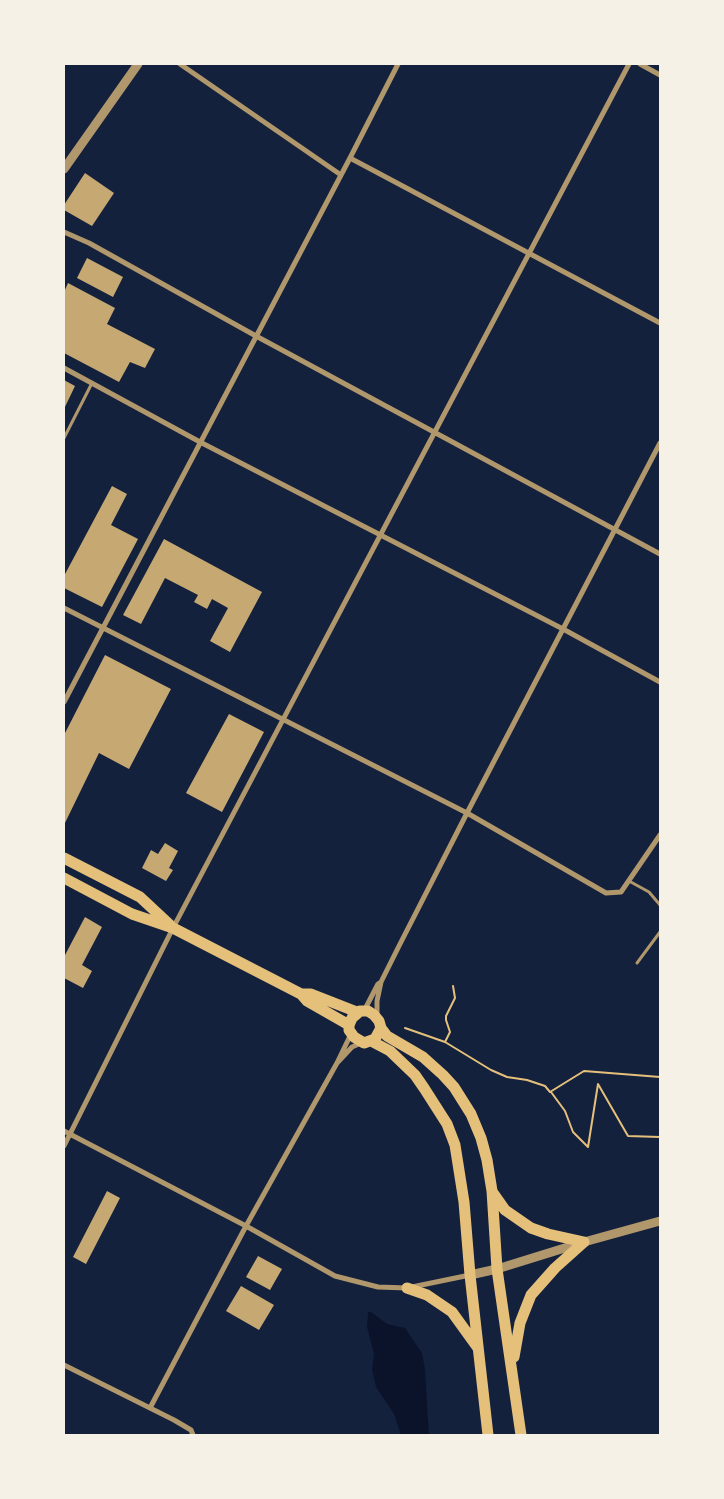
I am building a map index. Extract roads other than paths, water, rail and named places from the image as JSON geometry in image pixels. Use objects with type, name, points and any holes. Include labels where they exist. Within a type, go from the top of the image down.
[{"type":"main road","points":[[64,858],[140,897],[173,928]]},
{"type":"main road","points":[[64,878],[132,914],[173,928],[301,994],[307,1001],[367,1042],[390,1051],[406,1065],[424,1088],[447,1124],[455,1145],[461,1173],[470,1275],[488,1435]]},
{"type":"main road","points":[[301,994],[311,994],[361,1012],[372,1013],[387,1036],[433,1065],[454,1087],[471,1114],[481,1138],[492,1191],[497,1270],[513,1369],[521,1435]]},
{"type":"main road","points":[[350,1030],[352,1018],[361,1012]]},
{"type":"main road","points":[[367,1042],[377,1036],[379,1023]]},
{"type":"main road","points":[[492,1191],[505,1210],[531,1228],[584,1242]]},
{"type":"main road","points":[[513,1369],[516,1339],[531,1295],[555,1268],[584,1242]]},
{"type":"main road","points":[[407,1288],[427,1295],[452,1312],[479,1349]]},
{"type":"street","points":[[64,170],[138,64]]},
{"type":"street","points":[[180,64],[341,175]]},
{"type":"street","points":[[64,702],[398,64]]},
{"type":"street","points":[[64,1146],[173,928],[629,64]]},
{"type":"street","points":[[640,64],[660,75]]},
{"type":"street","points":[[350,158],[660,323]]},
{"type":"street","points":[[64,232],[89,243],[433,433],[660,554]]},
{"type":"street","points":[[64,368],[200,442],[381,534],[660,682]]},
{"type":"street","points":[[379,1023],[377,1000],[381,982],[660,443]]},
{"type":"street","points":[[64,608],[467,813],[606,893],[621,892],[660,835]]},
{"type":"street","points":[[361,1012],[381,982]]},
{"type":"street","points":[[337,1063],[350,1030]]},
{"type":"street","points":[[150,1408],[246,1226],[337,1063],[352,1047],[367,1042]]},
{"type":"street","points":[[64,1131],[246,1226],[335,1276],[378,1287],[407,1288],[497,1270],[660,1220]]},
{"type":"street","points":[[64,1365],[191,1430],[193,1435]]},
{"type":"lane","points":[[64,438],[92,384]]},
{"type":"lane","points":[[628,881],[649,892],[660,906]]},
{"type":"lane","points":[[637,963],[660,932]]},
{"type":"water","points":[[368,1312],[371,1312],[387,1324],[405,1328],[422,1353],[425,1369],[429,1435],[401,1435],[394,1414],[376,1387],[372,1369],[374,1354],[367,1327]]}]
